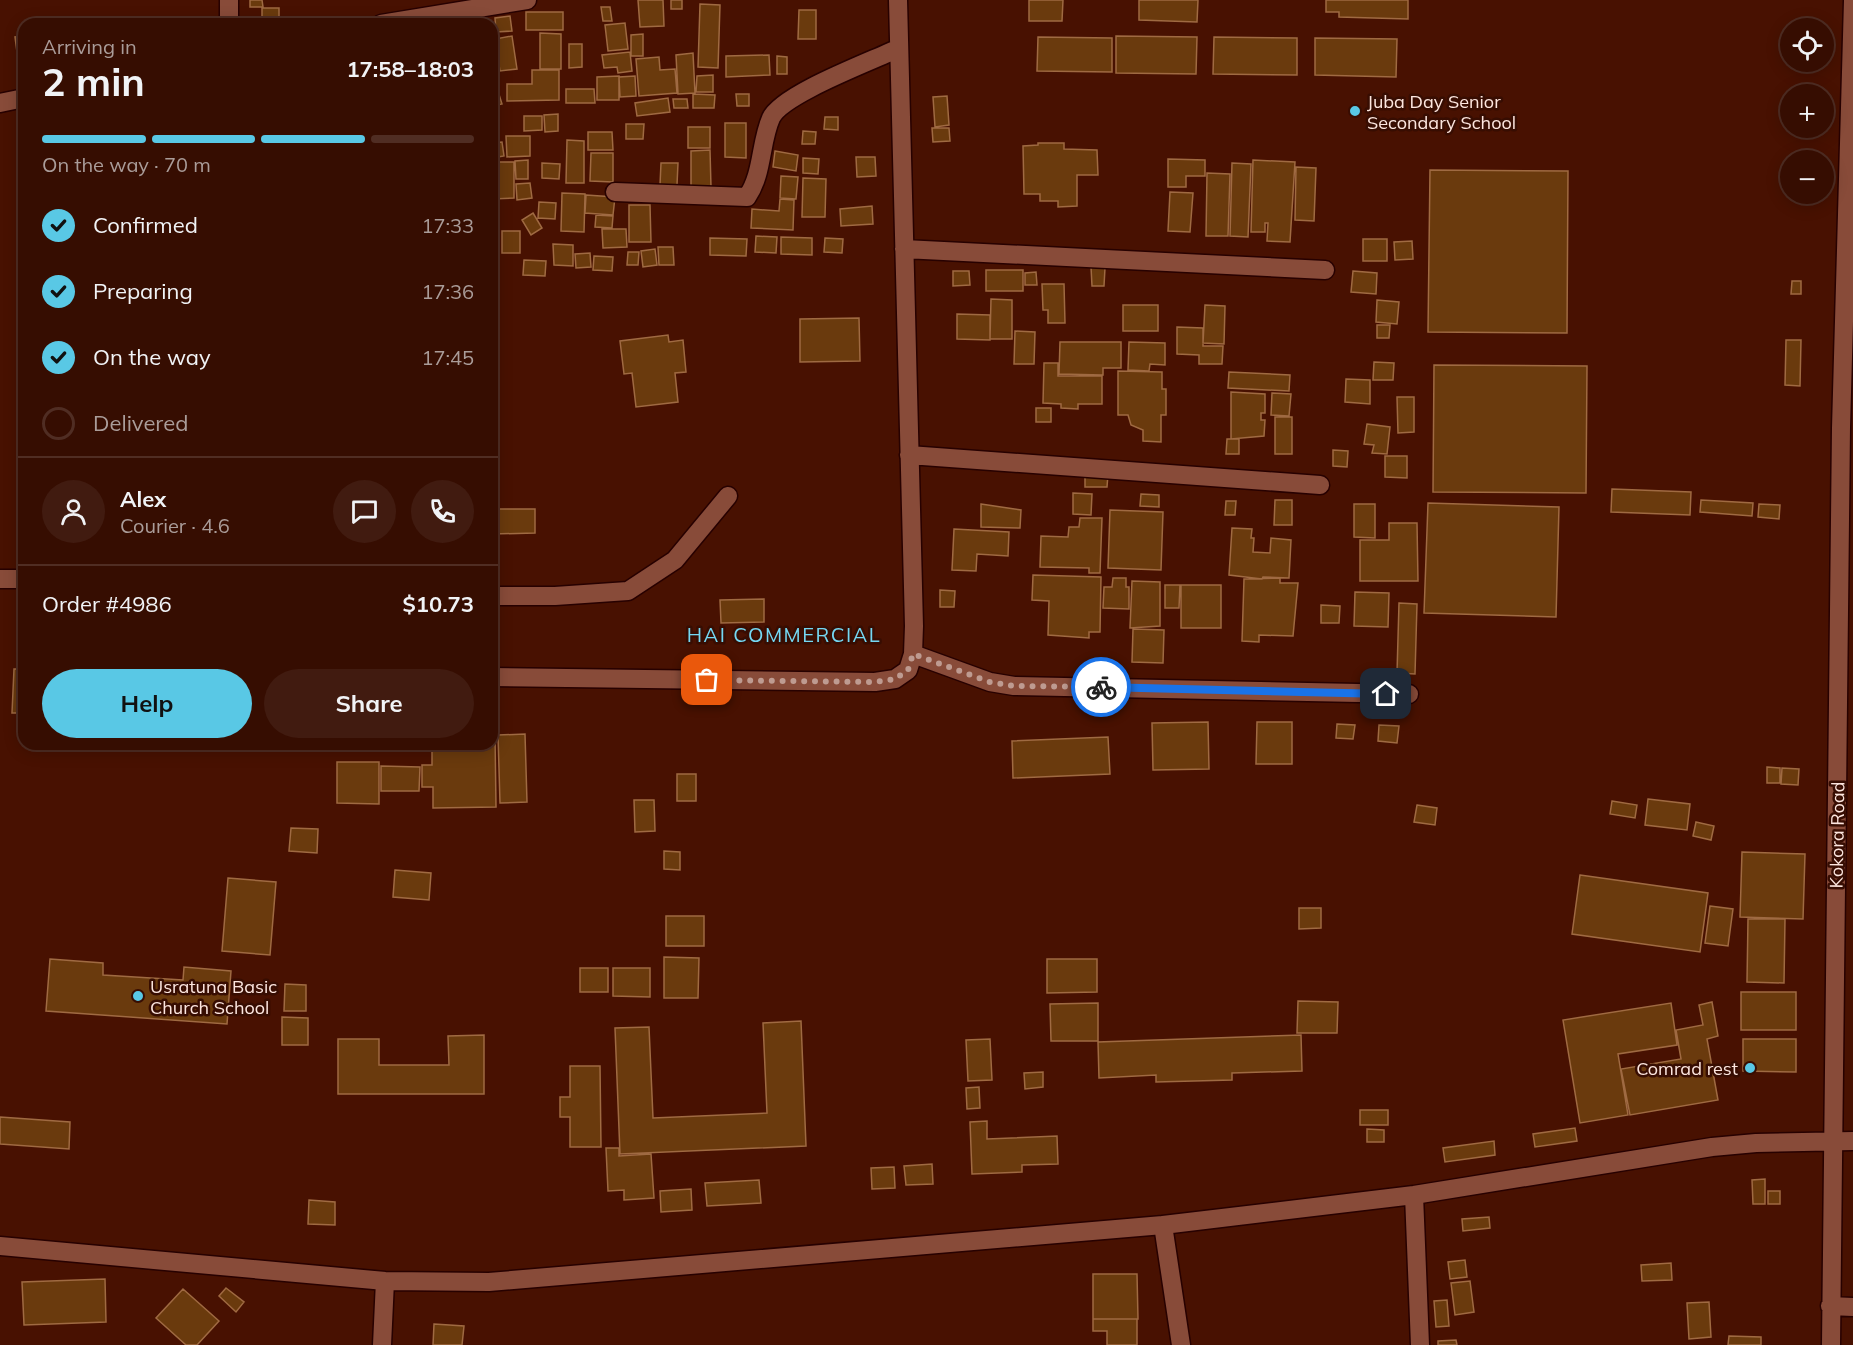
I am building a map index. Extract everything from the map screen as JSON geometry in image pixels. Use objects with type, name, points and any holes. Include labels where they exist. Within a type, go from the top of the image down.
[{"type":"street","points":[[229,0],[229,18]]},
{"type":"street","points":[[418,18],[527,0]]},
{"type":"street","points":[[498,677],[875,682],[895,679],[908,670],[913,654],[898,0]]},
{"type":"street","name":"Kokora Road","points":[[1831,1345],[1833,1141],[1844,961],[1846,316],[1849,263],[1853,1]]},
{"type":"street","points":[[615,192],[747,197],[760,165],[771,117],[779,106],[804,91],[900,48]]},
{"type":"street","points":[[0,103],[18,99]]},
{"type":"street","points":[[904,249],[1325,270]]},
{"type":"street","points":[[909,455],[1320,485]]},
{"type":"street","points":[[498,596],[555,596],[628,591],[675,560],[728,496]]},
{"type":"street","points":[[0,579],[18,579]]},
{"type":"street","points":[[913,654],[990,682],[1014,686],[1409,694]]},
{"type":"street","points":[[0,1246],[385,1281],[489,1282],[1163,1225],[1414,1195],[1712,1147],[1756,1143],[1853,1142]]},
{"type":"street","points":[[1414,1195],[1420,1345]]},
{"type":"street","points":[[1163,1225],[1181,1345]]},
{"type":"street","points":[[382,1345],[385,1281]]},
{"type":"street","points":[[1830,1306],[1853,1307]]},
{"type":"building","points":[[250,0],[262,0],[263,7],[250,7]]},
{"type":"building","points":[[638,0],[663,0],[664,26],[640,27]]},
{"type":"building","points":[[671,0],[682,0],[682,9],[671,9]]},
{"type":"building","points":[[1029,0],[1063,0],[1062,21],[1029,21]]},
{"type":"building","points":[[1139,0],[1198,0],[1197,22],[1139,20]]},
{"type":"building","points":[[1326,0],[1408,0],[1408,19],[1339,17],[1339,12],[1326,12]]},
{"type":"building","points":[[700,4],[720,5],[718,68],[698,67]]},
{"type":"building","points":[[601,7],[610,7],[612,21],[603,21]]},
{"type":"building","points":[[262,8],[279,8],[279,18],[262,18]]},
{"type":"building","points":[[799,10],[816,10],[816,39],[798,39]]},
{"type":"building","points":[[526,12],[563,12],[563,30],[526,30]]},
{"type":"building","points":[[510,16],[512,31],[498,32],[498,18],[495,18]]},
{"type":"building","points":[[625,23],[628,49],[608,51],[605,25]]},
{"type":"building","points":[[540,33],[561,34],[561,69],[540,69]]},
{"type":"building","points":[[643,34],[643,56],[631,56],[631,35]]},
{"type":"building","points":[[512,36],[517,69],[500,71],[498,38]]},
{"type":"building","points":[[1116,36],[1197,37],[1196,74],[1116,73]]},
{"type":"building","points":[[15,37],[18,37],[18,60]]},
{"type":"building","points":[[1038,37],[1112,38],[1112,72],[1037,71]]},
{"type":"building","points":[[1214,37],[1297,38],[1297,75],[1213,74]]},
{"type":"building","points":[[1315,38],[1397,39],[1396,77],[1315,75]]},
{"type":"building","points":[[569,44],[582,44],[582,67],[569,68]]},
{"type":"building","points":[[630,52],[632,71],[618,73],[617,67],[604,68],[602,55]]},
{"type":"building","points":[[693,53],[695,93],[678,94],[676,55]]},
{"type":"building","points":[[769,55],[770,75],[726,77],[726,56]]},
{"type":"building","points":[[777,56],[787,57],[787,74],[777,74]]},
{"type":"building","points":[[659,57],[660,70],[675,69],[677,93],[639,96],[636,59]]},
{"type":"building","points":[[532,70],[559,70],[559,100],[507,101],[507,84],[532,84]]},
{"type":"building","points":[[713,75],[713,92],[696,92],[697,76]]},
{"type":"building","points":[[619,76],[619,100],[597,100],[597,77]]},
{"type":"building","points":[[635,76],[636,96],[620,97],[619,77]]},
{"type":"building","points":[[566,89],[594,89],[595,103],[566,103]]},
{"type":"building","points":[[498,91],[502,104],[498,105]]},
{"type":"building","points":[[693,94],[715,95],[714,108],[693,108]]},
{"type":"building","points":[[736,94],[749,94],[749,106],[737,106]]},
{"type":"building","points":[[947,96],[949,125],[935,127],[933,97]]},
{"type":"building","points":[[668,98],[670,112],[637,116],[635,103]]},
{"type":"building","points":[[673,99],[687,99],[688,108],[674,108]]},
{"type":"building","points":[[558,114],[558,131],[545,132],[544,115]]},
{"type":"building","points":[[524,116],[542,116],[542,130],[524,131]]},
{"type":"building","points":[[825,117],[838,117],[838,130],[824,129]]},
{"type":"building","points":[[725,123],[746,123],[746,158],[725,157]]},
{"type":"building","points":[[626,124],[644,124],[643,139],[626,139]]},
{"type":"building","points":[[688,127],[710,127],[710,148],[688,148]]},
{"type":"building","points":[[932,128],[949,128],[950,141],[933,142]]},
{"type":"building","points":[[803,131],[816,132],[815,144],[802,144]]},
{"type":"building","points":[[588,132],[612,132],[613,150],[588,150]]},
{"type":"building","points":[[506,136],[530,136],[530,156],[507,157]]},
{"type":"building","points":[[567,140],[584,141],[584,183],[566,183]]},
{"type":"building","points":[[498,142],[502,142],[504,156],[498,157]]},
{"type":"building","points":[[1038,143],[1064,143],[1064,149],[1097,150],[1098,175],[1077,175],[1077,206],[1058,207],[1058,201],[1040,201],[1040,194],[1024,194],[1023,146],[1038,145]]},
{"type":"building","points":[[710,150],[711,187],[691,187],[691,151]]},
{"type":"building","points":[[775,151],[798,155],[796,171],[773,167]]},
{"type":"building","points":[[591,153],[613,153],[613,182],[590,181]]},
{"type":"building","points":[[856,157],[875,157],[876,176],[857,177]]},
{"type":"building","points":[[803,158],[819,159],[818,174],[803,173]]},
{"type":"building","points":[[1168,159],[1205,160],[1205,176],[1186,176],[1186,187],[1168,187]]},
{"type":"building","points":[[528,160],[528,179],[516,179],[515,161]]},
{"type":"building","points":[[1253,160],[1295,162],[1290,242],[1267,241],[1268,223],[1265,223],[1265,232],[1251,232]]},
{"type":"building","points":[[498,162],[514,162],[514,198],[498,199]]},
{"type":"building","points":[[542,163],[560,164],[559,179],[542,178]]},
{"type":"building","points":[[661,163],[678,163],[677,185],[660,185]]},
{"type":"building","points":[[1232,163],[1251,164],[1248,237],[1230,236]]},
{"type":"building","points":[[1296,167],[1316,168],[1314,221],[1295,220]]},
{"type":"building","points":[[1430,170],[1568,171],[1567,333],[1428,332]]},
{"type":"building","points":[[1207,173],[1230,174],[1228,236],[1206,236]]},
{"type":"building","points":[[781,176],[798,177],[796,199],[780,198]]},
{"type":"building","points":[[803,178],[826,179],[825,217],[802,217]]},
{"type":"building","points":[[530,183],[532,198],[517,200],[516,184]]},
{"type":"building","points":[[1170,192],[1193,193],[1190,232],[1168,231]]},
{"type":"building","points":[[562,193],[585,194],[584,232],[561,231]]},
{"type":"building","points":[[586,195],[615,197],[613,215],[585,213]]},
{"type":"building","points":[[780,199],[794,200],[793,230],[751,228],[752,209],[779,211]]},
{"type":"building","points":[[539,202],[556,203],[555,219],[538,218]]},
{"type":"building","points":[[629,205],[650,205],[651,242],[629,242]]},
{"type":"building","points":[[872,206],[873,224],[841,226],[840,209]]},
{"type":"building","points":[[533,213],[542,228],[531,235],[522,220]]},
{"type":"building","points":[[596,215],[613,216],[612,228],[595,227]]},
{"type":"building","points":[[602,229],[626,229],[627,247],[603,248]]},
{"type":"building","points":[[502,231],[520,231],[520,253],[502,253]]},
{"type":"building","points":[[756,236],[777,237],[776,253],[755,252]]},
{"type":"building","points":[[781,237],[812,238],[812,255],[781,254]]},
{"type":"building","points":[[710,238],[747,239],[746,256],[710,255]]},
{"type":"building","points":[[825,238],[843,239],[842,253],[824,252]]},
{"type":"building","points":[[1363,239],[1387,239],[1387,261],[1363,261]]},
{"type":"building","points":[[1412,241],[1413,259],[1395,260],[1394,242]]},
{"type":"building","points":[[553,244],[573,245],[573,266],[554,265]]},
{"type":"building","points":[[658,247],[673,247],[674,265],[659,265]]},
{"type":"building","points":[[655,249],[657,265],[643,267],[641,251]]},
{"type":"building","points":[[628,252],[639,252],[638,265],[627,265]]},
{"type":"building","points":[[590,253],[591,267],[576,268],[575,254]]},
{"type":"building","points":[[594,256],[613,257],[612,271],[593,270]]},
{"type":"building","points":[[524,260],[546,261],[545,276],[523,275]]},
{"type":"building","points":[[1091,267],[1105,268],[1104,286],[1092,286]]},
{"type":"building","points":[[986,270],[1023,270],[1023,291],[986,291]]},
{"type":"building","points":[[953,271],[969,271],[970,285],[953,286]]},
{"type":"building","points":[[1353,271],[1377,273],[1376,294],[1351,292]]},
{"type":"building","points":[[1036,272],[1037,285],[1025,285],[1025,273]]},
{"type":"building","points":[[1792,281],[1801,281],[1801,294],[1791,294]]},
{"type":"building","points":[[1042,284],[1064,284],[1065,323],[1048,323],[1048,310],[1043,310]]},
{"type":"building","points":[[991,299],[1012,300],[1012,339],[990,339]]},
{"type":"building","points":[[1377,300],[1399,302],[1397,324],[1376,322]]},
{"type":"building","points":[[1123,305],[1158,305],[1158,331],[1123,331]]},
{"type":"building","points":[[1205,305],[1225,306],[1224,344],[1203,343]]},
{"type":"building","points":[[957,314],[990,315],[990,340],[957,339]]},
{"type":"building","points":[[859,318],[860,361],[800,362],[800,319]]},
{"type":"building","points":[[1377,325],[1390,325],[1389,338],[1377,338]]},
{"type":"building","points":[[1177,327],[1203,328],[1203,346],[1223,346],[1222,364],[1199,364],[1199,355],[1177,354]]},
{"type":"building","points":[[1015,331],[1035,332],[1034,364],[1014,364]]},
{"type":"building","points":[[668,335],[669,342],[683,340],[686,372],[675,373],[678,402],[636,407],[632,373],[624,374],[620,341]]},
{"type":"building","points":[[1786,340],[1801,340],[1800,386],[1785,385]]},
{"type":"building","points":[[1060,342],[1121,342],[1121,368],[1103,368],[1103,375],[1059,374]]},
{"type":"building","points":[[1129,342],[1165,343],[1165,365],[1150,364],[1149,371],[1128,370]]},
{"type":"building","points":[[1374,362],[1394,363],[1393,380],[1373,380]]},
{"type":"building","points":[[1044,363],[1058,363],[1058,376],[1102,376],[1102,404],[1078,404],[1078,409],[1061,408],[1061,404],[1043,403]]},
{"type":"building","points":[[1434,365],[1587,366],[1586,493],[1433,492]]},
{"type":"building","points":[[1118,371],[1162,372],[1162,389],[1166,389],[1166,415],[1161,415],[1161,442],[1143,441],[1143,430],[1131,425],[1128,415],[1118,415]]},
{"type":"building","points":[[1229,372],[1290,375],[1289,391],[1228,388]]},
{"type":"building","points":[[1346,379],[1370,380],[1370,404],[1345,402]]},
{"type":"building","points":[[1231,392],[1265,394],[1265,413],[1261,413],[1261,420],[1265,420],[1264,436],[1231,439]]},
{"type":"building","points":[[1272,393],[1291,394],[1289,416],[1271,415]]},
{"type":"building","points":[[1397,397],[1414,397],[1414,432],[1398,433]]},
{"type":"building","points":[[1036,408],[1051,408],[1051,422],[1036,422]]},
{"type":"building","points":[[1275,417],[1292,417],[1292,454],[1275,454]]},
{"type":"building","points":[[1367,424],[1390,427],[1387,454],[1372,453],[1374,445],[1364,444]]},
{"type":"building","points":[[1227,439],[1239,439],[1239,454],[1226,454]]},
{"type":"building","points":[[1333,450],[1348,451],[1347,467],[1333,466]]},
{"type":"building","points":[[1385,456],[1407,456],[1407,478],[1385,477]]},
{"type":"building","points":[[1085,474],[1108,474],[1107,487],[1085,487]]},
{"type":"building","points":[[1612,489],[1691,492],[1690,515],[1611,512]]},
{"type":"building","points":[[1073,493],[1092,494],[1091,515],[1073,514]]},
{"type":"building","points":[[1141,494],[1159,495],[1159,507],[1140,506]]},
{"type":"building","points":[[1275,500],[1292,500],[1292,525],[1274,525]]},
{"type":"building","points":[[1701,500],[1753,503],[1752,516],[1700,512]]},
{"type":"building","points":[[1226,501],[1236,501],[1235,515],[1225,515]]},
{"type":"building","points":[[1428,503],[1559,507],[1556,617],[1424,613]]},
{"type":"building","points":[[981,504],[1021,510],[1020,528],[981,527]]},
{"type":"building","points":[[1354,504],[1375,504],[1375,538],[1354,537]]},
{"type":"building","points":[[1759,504],[1780,505],[1779,519],[1758,517]]},
{"type":"building","points":[[498,509],[535,509],[535,533],[498,534]]},
{"type":"building","points":[[1110,510],[1163,512],[1161,570],[1108,568]]},
{"type":"building","points":[[1080,518],[1102,518],[1100,573],[1089,573],[1089,568],[1040,567],[1041,536],[1068,537],[1069,527],[1079,527]]},
{"type":"building","points":[[1389,523],[1417,523],[1418,581],[1360,581],[1360,540],[1389,540]]},
{"type":"building","points":[[1232,528],[1252,529],[1253,552],[1270,553],[1271,538],[1291,540],[1289,578],[1263,577],[1262,579],[1229,575]]},
{"type":"building","points":[[954,529],[1009,532],[1008,556],[977,554],[976,571],[952,570]]},
{"type":"building","points":[[1033,575],[1101,577],[1100,632],[1089,632],[1089,638],[1048,635],[1049,601],[1032,600]]},
{"type":"building","points":[[1113,578],[1126,578],[1126,587],[1129,587],[1129,609],[1103,608],[1104,587],[1112,587]]},
{"type":"building","points":[[1280,578],[1280,583],[1298,583],[1293,636],[1259,635],[1259,642],[1242,641],[1244,579]]},
{"type":"building","points":[[1132,581],[1160,582],[1160,626],[1130,628]]},
{"type":"building","points":[[1165,585],[1180,585],[1179,608],[1165,608]]},
{"type":"building","points":[[1181,585],[1221,585],[1221,628],[1181,628]]},
{"type":"building","points":[[940,590],[955,591],[954,607],[940,607]]},
{"type":"building","points":[[1355,592],[1389,593],[1388,627],[1354,626]]},
{"type":"building","points":[[764,599],[764,622],[721,623],[720,600]]},
{"type":"building","points":[[1399,603],[1417,604],[1415,674],[1397,673]]},
{"type":"building","points":[[1321,605],[1340,606],[1339,623],[1321,623]]},
{"type":"building","points":[[1133,629],[1164,630],[1163,663],[1132,662]]},
{"type":"building","points":[[14,669],[18,669],[18,713],[12,713]]},
{"type":"building","points":[[1208,722],[1209,769],[1153,770],[1152,723]]},
{"type":"building","points":[[1257,722],[1292,722],[1292,764],[1256,764]]},
{"type":"building","points":[[1337,724],[1355,725],[1353,739],[1336,738]]},
{"type":"building","points":[[1379,725],[1399,726],[1397,743],[1378,741]]},
{"type":"building","points":[[525,734],[527,802],[500,803],[498,735]]},
{"type":"building","points":[[1108,737],[1110,774],[1013,778],[1012,741]]},
{"type":"building","points":[[432,750],[495,750],[496,807],[433,808],[433,787],[422,787],[422,765],[432,765]]},
{"type":"building","points":[[337,762],[379,762],[379,804],[337,803]]},
{"type":"building","points":[[381,766],[420,767],[419,791],[381,791]]},
{"type":"building","points":[[1767,767],[1780,768],[1780,783],[1767,783]]},
{"type":"building","points":[[1782,768],[1799,769],[1798,785],[1781,784]]},
{"type":"building","points":[[677,774],[696,774],[696,801],[677,801]]},
{"type":"building","points":[[1648,799],[1690,804],[1687,830],[1645,825]]},
{"type":"building","points":[[634,800],[654,800],[655,831],[635,832]]},
{"type":"building","points":[[1612,801],[1637,805],[1635,818],[1610,814]]},
{"type":"building","points":[[1417,805],[1437,808],[1435,825],[1414,822]]},
{"type":"building","points":[[1696,822],[1714,826],[1711,840],[1693,836]]},
{"type":"building","points":[[291,828],[318,829],[317,853],[289,851]]},
{"type":"building","points":[[664,851],[680,852],[680,870],[664,869]]},
{"type":"building","points":[[1742,852],[1805,854],[1803,919],[1740,917]]},
{"type":"building","points":[[395,870],[431,873],[429,900],[393,897]]},
{"type":"building","points":[[1580,875],[1708,893],[1700,952],[1572,934]]},
{"type":"building","points":[[228,878],[276,882],[270,955],[222,951]]},
{"type":"building","points":[[1710,906],[1733,909],[1728,946],[1705,943]]},
{"type":"building","points":[[1299,908],[1321,908],[1321,928],[1299,929]]},
{"type":"building","points":[[666,916],[704,916],[704,946],[666,946]]},
{"type":"building","points":[[1748,919],[1785,919],[1784,983],[1747,982]]},
{"type":"building","points":[[664,957],[699,958],[698,998],[664,998]]},
{"type":"building","name":"Usratuna Basic Church School","points":[[50,959],[103,963],[103,975],[183,980],[184,967],[231,971],[227,1024],[46,1011]]},
{"type":"building","points":[[1047,959],[1097,959],[1097,992],[1047,993]]},
{"type":"building","points":[[580,968],[608,968],[608,992],[580,992]]},
{"type":"building","points":[[613,968],[650,968],[650,997],[613,996]]},
{"type":"building","points":[[285,984],[306,985],[306,1011],[284,1011]]},
{"type":"building","points":[[1741,992],[1796,992],[1796,1030],[1741,1030]]},
{"type":"building","points":[[1298,1001],[1338,1002],[1337,1033],[1297,1033]]},
{"type":"building","points":[[1712,1002],[1718,1036],[1707,1039],[1718,1100],[1630,1115],[1621,1069],[1681,1059],[1676,1030],[1703,1025],[1699,1005]]},
{"type":"building","points":[[1098,1003],[1098,1041],[1051,1041],[1050,1004]]},
{"type":"building","points":[[1671,1003],[1677,1045],[1618,1054],[1628,1115],[1580,1123],[1563,1020]]},
{"type":"building","points":[[282,1017],[308,1018],[308,1045],[282,1045]]},
{"type":"building","points":[[801,1021],[806,1146],[620,1154],[615,1028],[649,1027],[653,1118],[767,1113],[763,1023]]},
{"type":"building","points":[[484,1035],[484,1094],[338,1094],[338,1039],[379,1039],[379,1065],[449,1065],[448,1036]]},
{"type":"building","points":[[1301,1035],[1302,1071],[1232,1073],[1232,1080],[1156,1082],[1156,1075],[1099,1078],[1098,1042]]},
{"type":"building","points":[[990,1039],[992,1080],[968,1081],[966,1040]]},
{"type":"building","points":[[1743,1039],[1796,1039],[1796,1072],[1743,1071]]},
{"type":"building","points":[[570,1066],[600,1066],[601,1147],[570,1147],[570,1117],[560,1117],[560,1097],[570,1097]]},
{"type":"building","points":[[1043,1072],[1043,1087],[1025,1089],[1024,1073]]},
{"type":"building","points":[[979,1087],[980,1108],[967,1109],[966,1088]]},
{"type":"building","points":[[1360,1110],[1388,1110],[1388,1125],[1360,1125]]},
{"type":"building","points":[[0,1117],[70,1122],[69,1149],[0,1144]]},
{"type":"building","points":[[987,1121],[987,1139],[1057,1136],[1058,1164],[1022,1165],[1022,1172],[972,1174],[970,1122]]},
{"type":"building","points":[[1575,1128],[1577,1141],[1535,1147],[1533,1134]]},
{"type":"building","points":[[1367,1129],[1384,1130],[1384,1142],[1367,1142]]},
{"type":"building","points":[[1494,1141],[1495,1155],[1445,1162],[1443,1148]]},
{"type":"building","points":[[606,1148],[619,1148],[619,1156],[651,1154],[654,1198],[624,1200],[624,1190],[608,1191]]},
{"type":"building","points":[[932,1164],[933,1184],[906,1185],[904,1166]]},
{"type":"building","points":[[894,1167],[895,1188],[872,1189],[871,1168]]},
{"type":"building","points":[[1765,1179],[1765,1204],[1753,1204],[1752,1180]]},
{"type":"building","points":[[759,1180],[761,1203],[707,1206],[705,1183]]},
{"type":"building","points":[[691,1189],[692,1210],[661,1212],[660,1191]]},
{"type":"building","points":[[1768,1191],[1780,1191],[1780,1204],[1768,1204]]},
{"type":"building","points":[[309,1200],[335,1202],[335,1225],[308,1224]]},
{"type":"building","points":[[1489,1217],[1490,1228],[1463,1231],[1462,1219]]},
{"type":"building","points":[[1465,1260],[1467,1277],[1450,1279],[1448,1262]]},
{"type":"building","points":[[1671,1263],[1672,1280],[1642,1281],[1641,1265]]},
{"type":"building","points":[[1093,1274],[1137,1274],[1138,1319],[1093,1319]]},
{"type":"building","points":[[105,1279],[106,1322],[24,1325],[22,1282]]},
{"type":"building","points":[[1470,1281],[1474,1312],[1455,1315],[1451,1283]]},
{"type":"building","points":[[226,1288],[244,1302],[236,1312],[219,1296]]},
{"type":"building","points":[[183,1289],[219,1321],[197,1345],[186,1345],[156,1318]]},
{"type":"building","points":[[1447,1300],[1449,1326],[1436,1327],[1434,1301]]},
{"type":"building","points":[[1709,1302],[1711,1337],[1689,1339],[1687,1303]]},
{"type":"building","points":[[1093,1319],[1137,1319],[1137,1345],[1107,1345],[1107,1331],[1093,1331]]},
{"type":"building","points":[[434,1324],[464,1326],[462,1345],[433,1345]]},
{"type":"building","points":[[1729,1336],[1761,1337],[1761,1345],[1728,1345]]},
{"type":"building","points":[[1456,1340],[1457,1345],[1438,1345],[1438,1341]]},
{"type":"way so far","points":[[707,680],[875,682],[895,679],[908,670],[913,654],[990,682],[1014,686],[1101,687]]},
{"type":"place","name":"Juba Day Senior Secondary School","points":[[1355,111]]},
{"type":"place","name":"Usratuna Basic Church School","points":[[138,996]]},
{"type":"place","name":"Comrad rest","points":[[1750,1068]]},
{"type":"district","name":"HAI COMMERCIAL","points":[[784,634]]},
{"type":"route","points":[[1101,687],[1386,694]]}]
